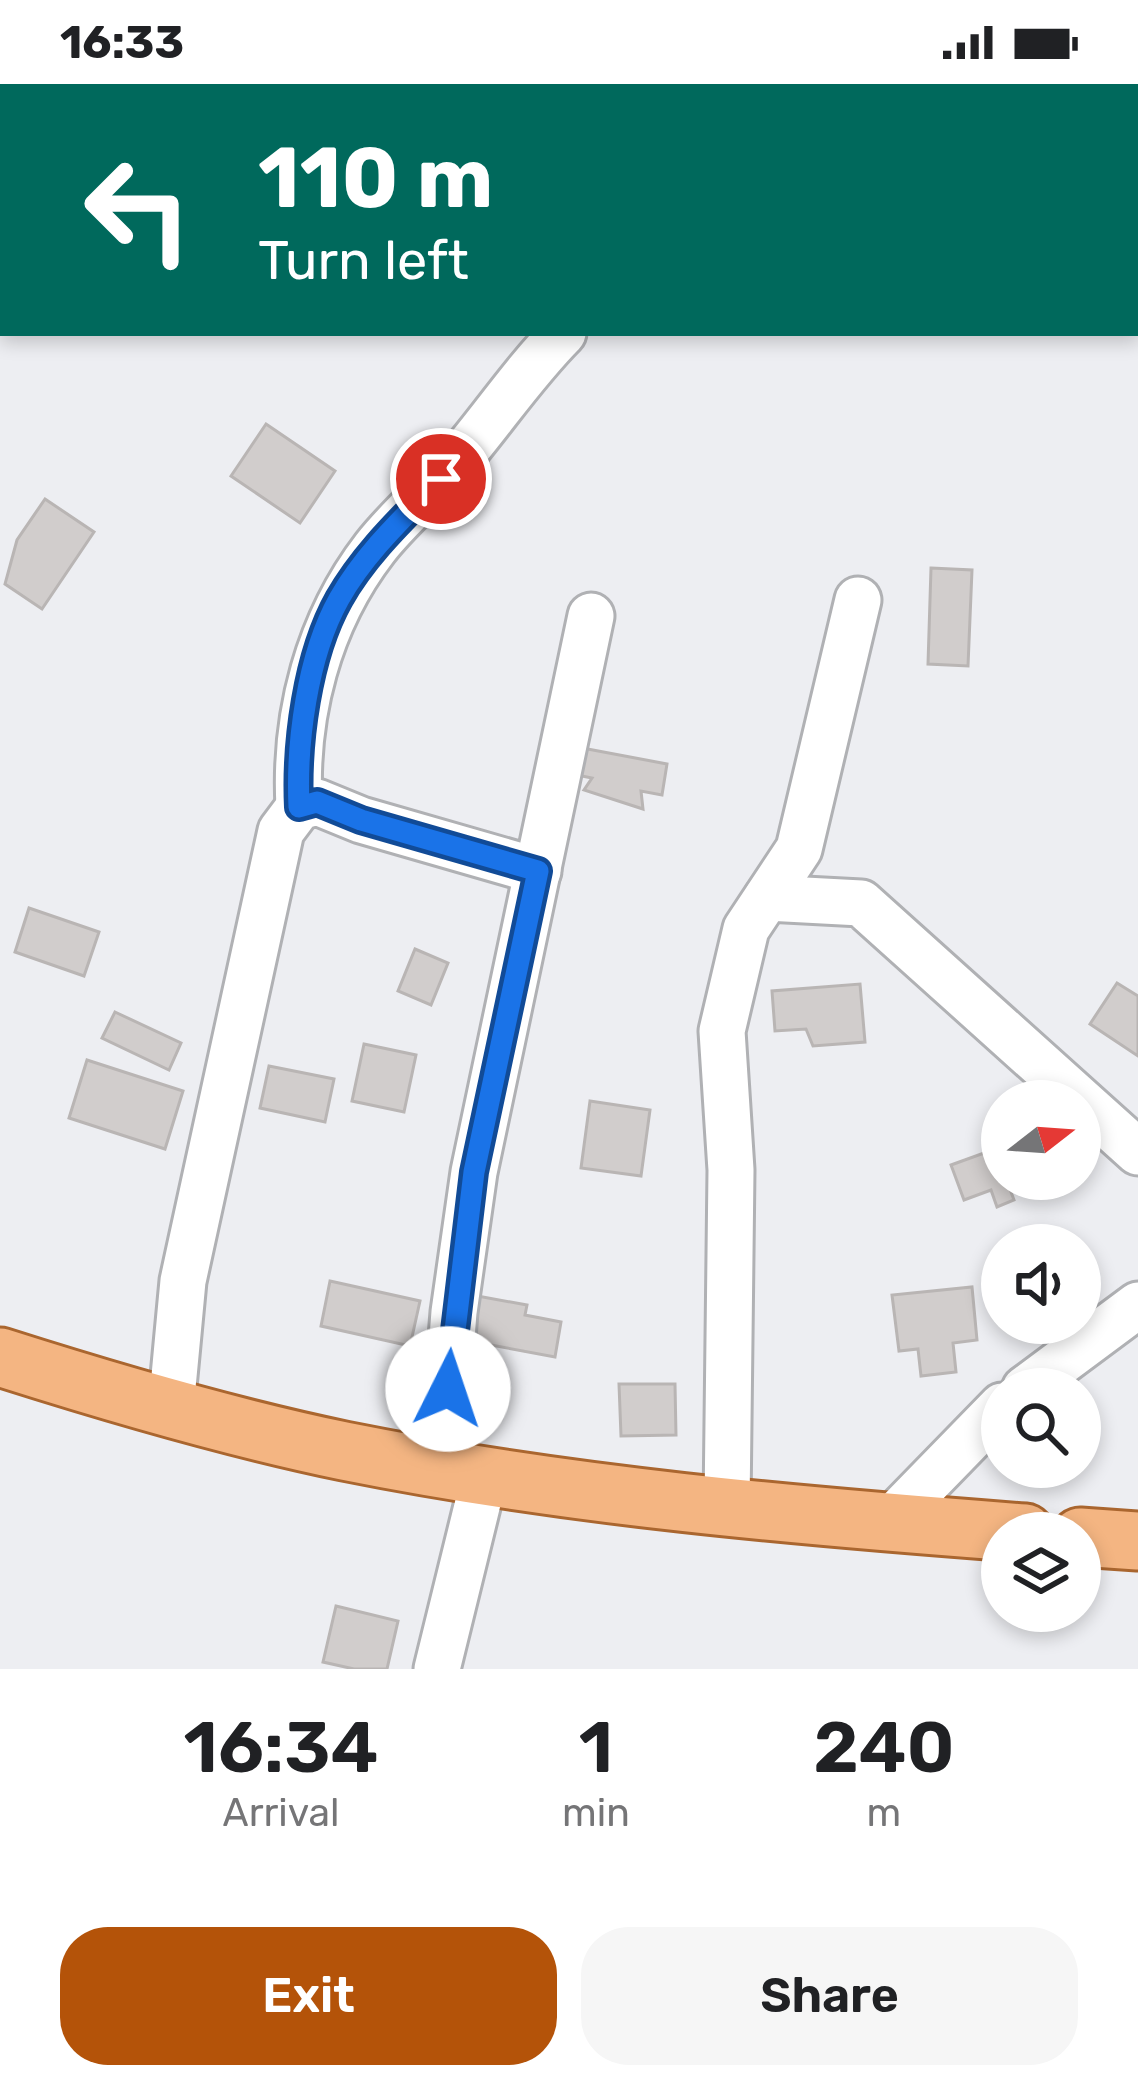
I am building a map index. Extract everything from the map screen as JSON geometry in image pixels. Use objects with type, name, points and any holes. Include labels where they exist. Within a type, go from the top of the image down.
[{"type":"main road","points":[[0,1357],[171,1408],[344,1451],[727,1506],[981,1530]]},
{"type":"main road","points":[[1101,1538],[1138,1541]]},
{"type":"street","points":[[171,1408],[183,1281],[223,1082],[281,832],[299,807],[300,739],[311,681],[337,602],[377,544],[441,479],[560,336]]},
{"type":"street","points":[[727,1506],[731,1171],[722,1031],[746,929],[799,849],[858,600]]},
{"type":"street","points":[[436,1669],[463,1470],[454,1312],[474,1172],[591,616]]},
{"type":"street","points":[[299,807],[317,802],[361,820],[538,871]]},
{"type":"street","points":[[767,898],[861,902],[1138,1152]]},
{"type":"street","points":[[1053,1368],[1138,1305]]},
{"type":"street","points":[[888,1523],[981,1428]]},
{"type":"building","points":[[266,424],[335,471],[300,523],[231,476]]},
{"type":"building","points":[[45,499],[94,532],[42,609],[5,584],[17,540]]},
{"type":"building","points":[[931,568],[972,570],[968,666],[928,664]]},
{"type":"building","points":[[577,747],[667,764],[662,795],[641,791],[643,809],[584,790],[592,778],[572,774]]},
{"type":"building","points":[[29,908],[99,932],[84,976],[15,952]]},
{"type":"building","points":[[415,949],[448,963],[431,1005],[398,991]]},
{"type":"building","points":[[1117,983],[1138,996],[1138,1056],[1090,1024]]},
{"type":"building","points":[[860,984],[865,1042],[813,1046],[806,1029],[775,1031],[772,991]]},
{"type":"building","points":[[115,1012],[181,1043],[169,1070],[102,1038]]},
{"type":"building","points":[[364,1044],[416,1055],[404,1112],[352,1101]]},
{"type":"building","points":[[87,1060],[183,1091],[165,1149],[69,1118]]},
{"type":"building","points":[[269,1066],[334,1079],[325,1122],[260,1108]]},
{"type":"building","points":[[590,1101],[650,1110],[641,1176],[581,1168]]},
{"type":"building","points":[[981,1154],[981,1194],[964,1200],[951,1165]]},
{"type":"building","points":[[330,1281],[420,1301],[410,1346],[321,1326]]},
{"type":"building","points":[[972,1287],[977,1340],[953,1343],[956,1372],[921,1376],[918,1349],[899,1351],[892,1295]]},
{"type":"building","points":[[472,1295],[527,1305],[525,1315],[561,1322],[555,1357],[464,1340]]},
{"type":"building","points":[[619,1384],[675,1384],[676,1435],[621,1436]]},
{"type":"building","points":[[336,1606],[398,1621],[387,1669],[323,1662]]},
{"type":"route","points":[[441,479],[377,544],[337,602],[311,681],[296,758],[299,807],[317,802],[361,820],[538,871],[474,1172],[448,1389]]}]
